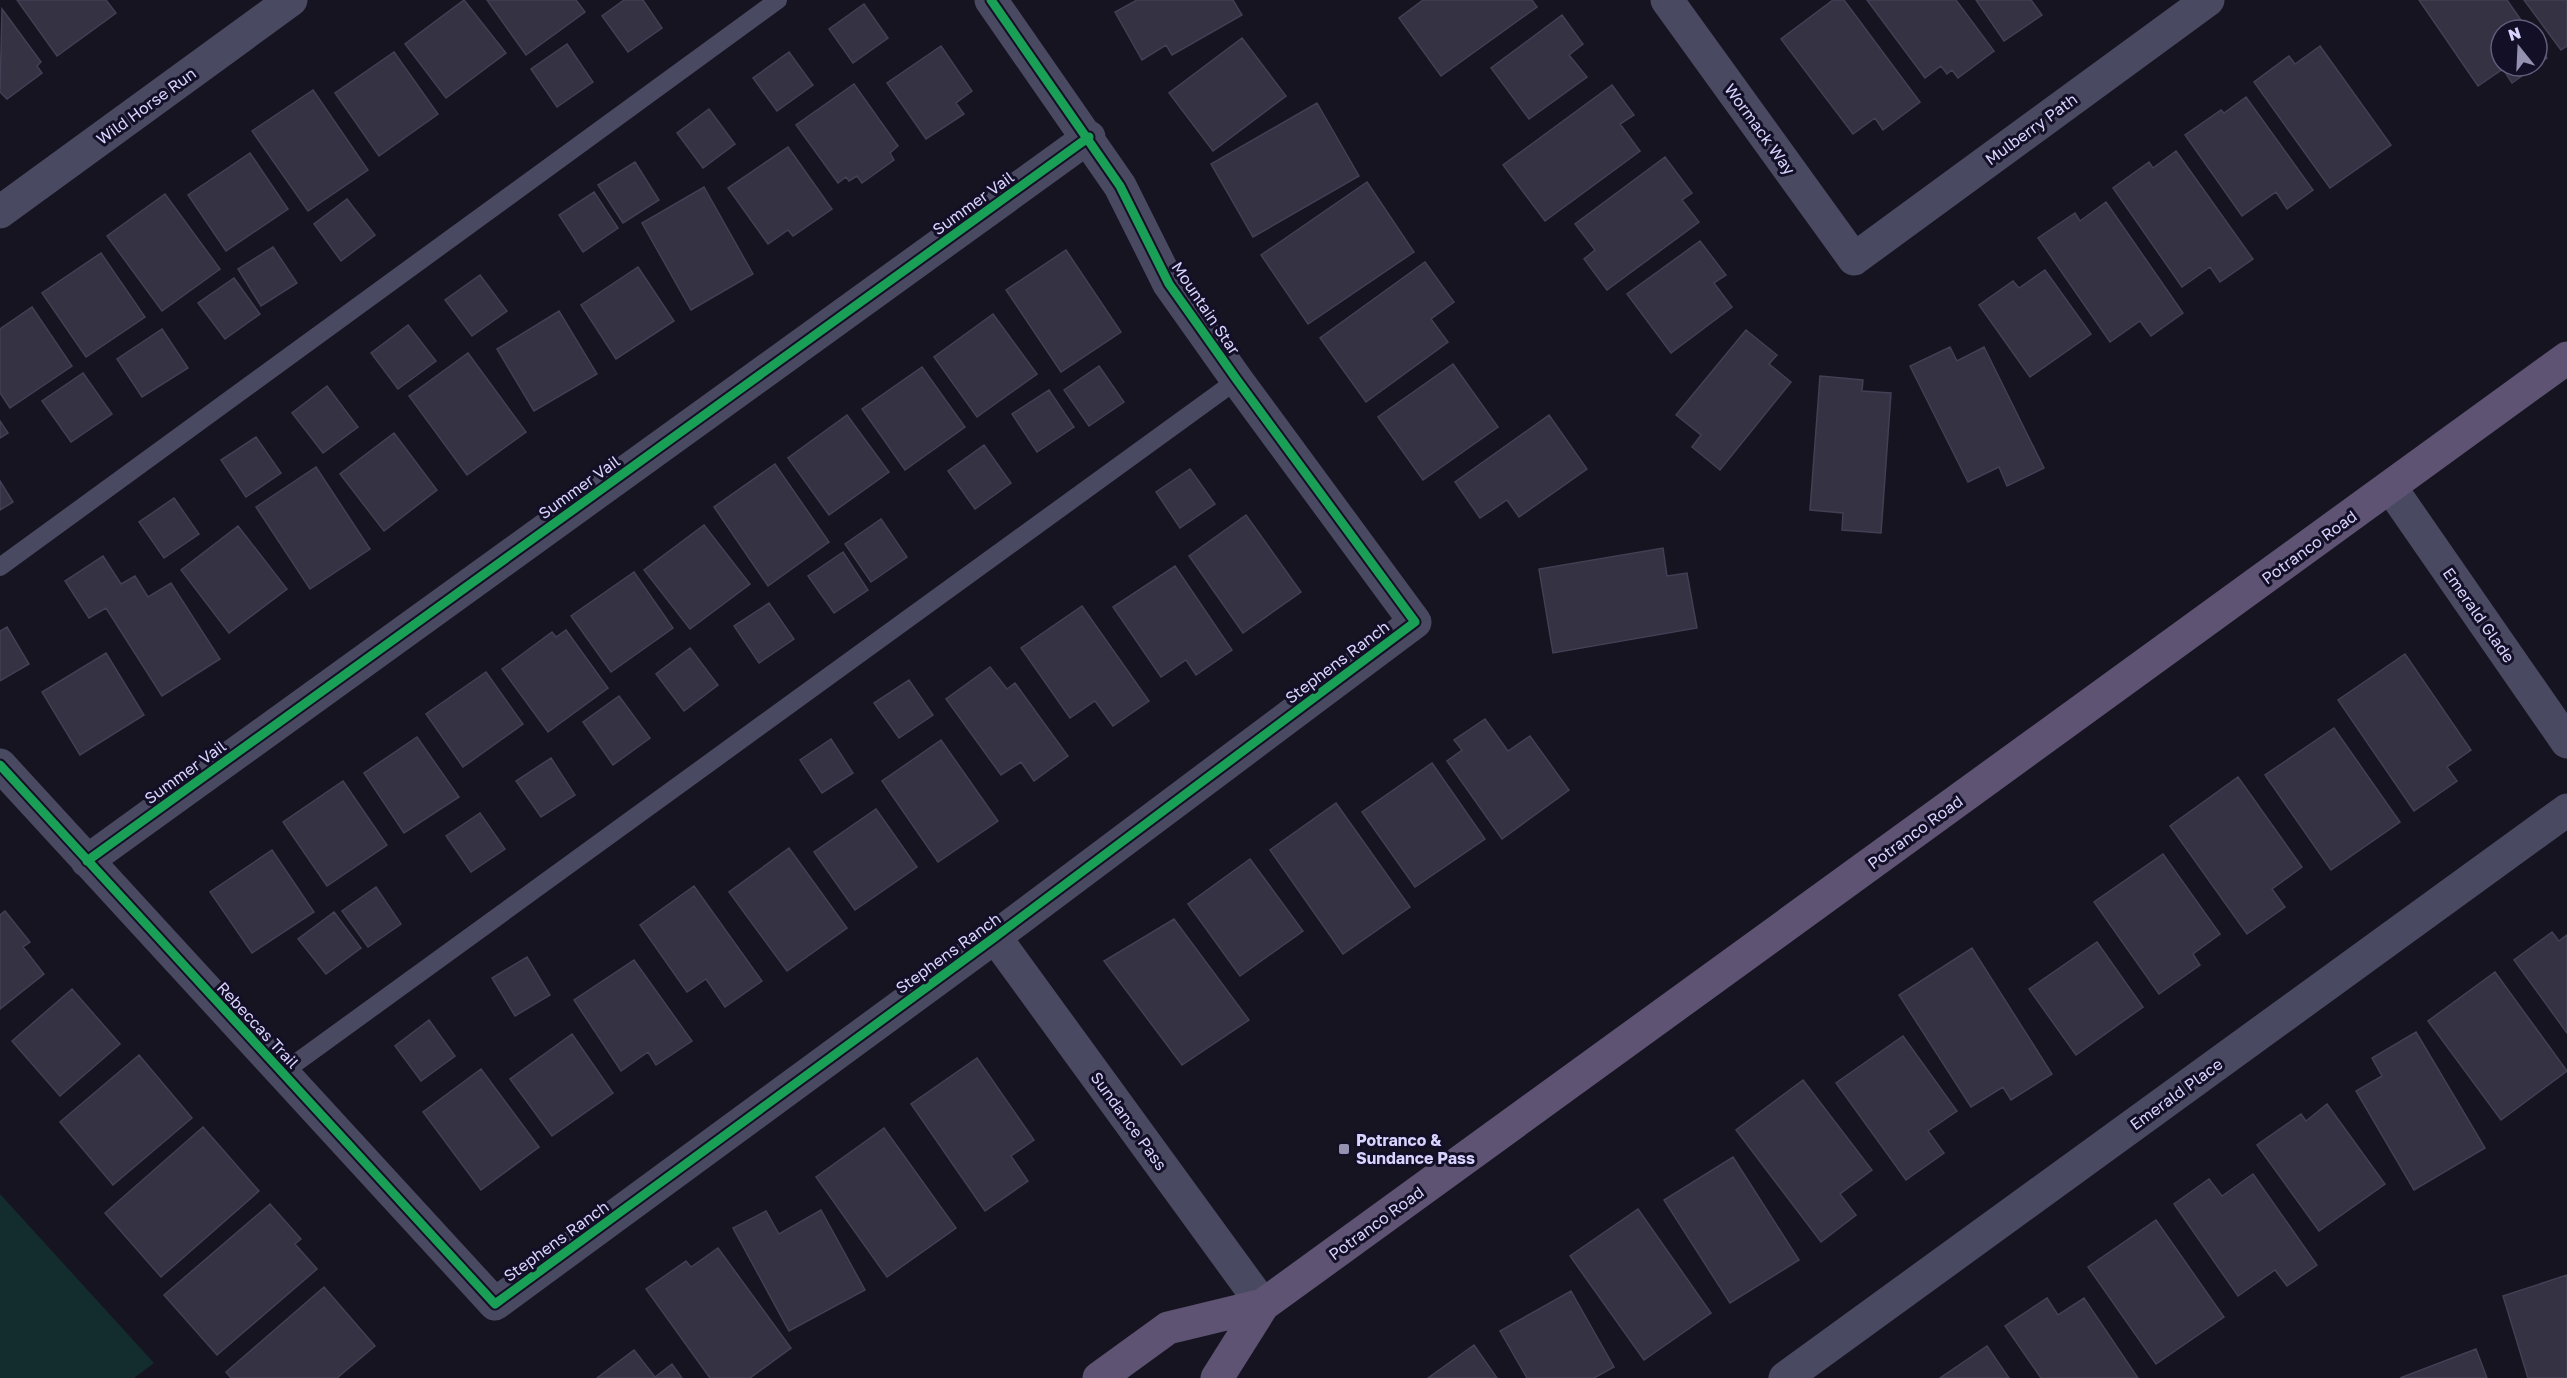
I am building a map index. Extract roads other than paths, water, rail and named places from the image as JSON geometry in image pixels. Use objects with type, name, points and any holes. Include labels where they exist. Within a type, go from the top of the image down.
[{"type":"main road","name":"Potranco Road","points":[[1217,1378],[1263,1305],[2567,358]]},
{"type":"main road","name":"Potranco Road","points":[[1099,1378],[1168,1328],[1263,1305]]},
{"type":"street","name":"Wild Horse Run","points":[[0,212],[291,0]]},
{"type":"street","name":"Mountain Star","points":[[991,0],[1089,137],[1120,186],[1169,284],[1415,622]]},
{"type":"street","name":"Wormack Way","points":[[1667,0],[1854,259]]},
{"type":"street","name":"Mulberry Path","points":[[1854,259],[2208,0]]},
{"type":"street","name":"Summer Vail","points":[[87,861],[1089,137]]},
{"type":"street","name":"Emerald Glade","points":[[2391,488],[2567,742]]},
{"type":"street","name":"Stephens Ranch","points":[[495,1305],[995,937],[1415,622]]},
{"type":"street","name":"Rebeccas Trail","points":[[0,765],[495,1305]]},
{"type":"street","name":"Emerald Place","points":[[1785,1378],[2567,810]]},
{"type":"street","name":"Sundance Pass","points":[[995,937],[1263,1305]]},
{"type":"lane","points":[[0,567],[778,0]]},
{"type":"lane","points":[[282,1072],[1237,380]]},
{"type":"place","name":"Potranco & Sundance Pass","points":[[1344,1149]]}]
